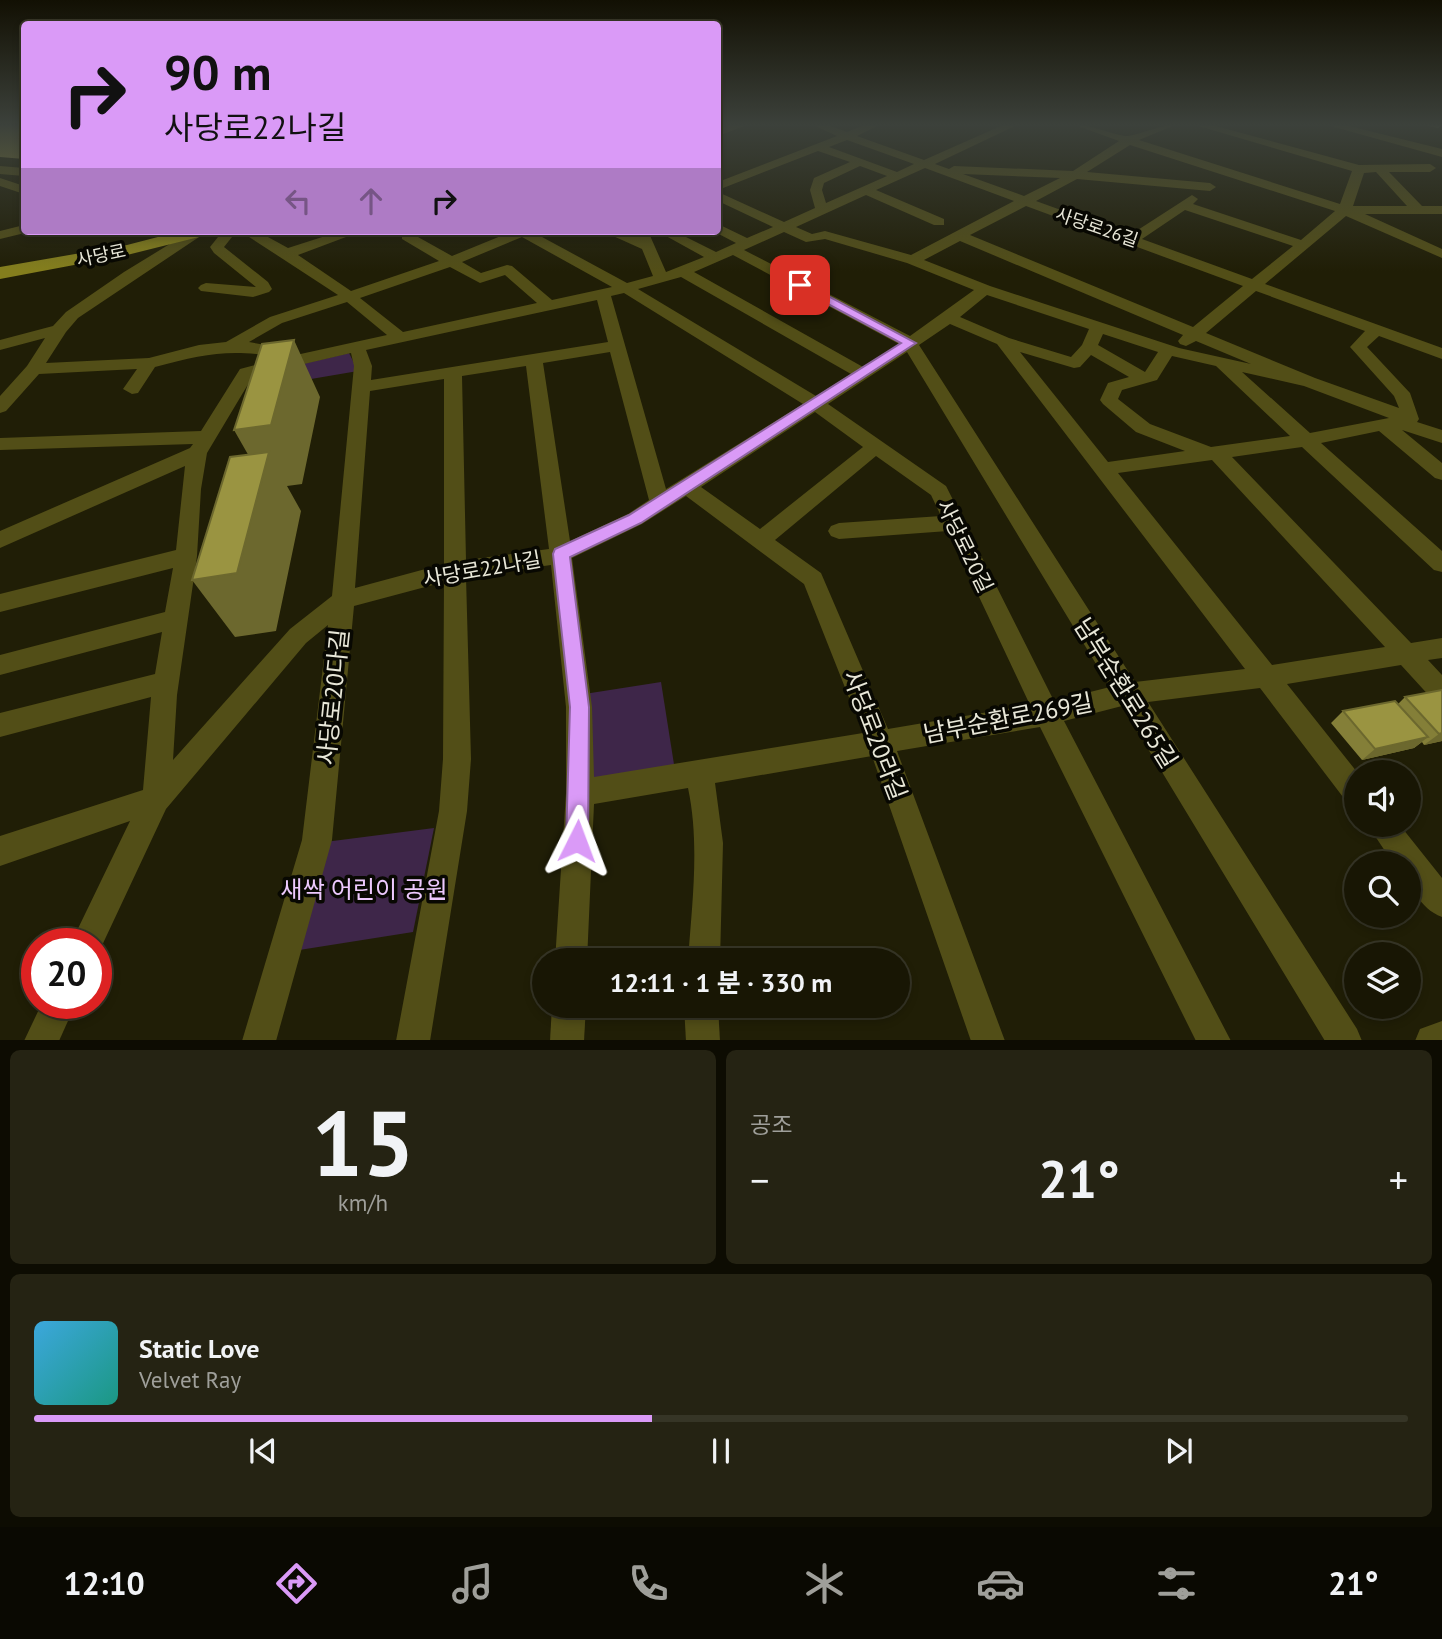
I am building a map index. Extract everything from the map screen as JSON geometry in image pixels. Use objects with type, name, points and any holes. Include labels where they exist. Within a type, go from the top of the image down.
[{"type":"main road","name":"사당로","points":[[0,273],[127,250],[185,235]]},
{"type":"street","points":[[721,185],[751,174]]},
{"type":"street","points":[[821,210],[816,190],[818,181],[835,174]]},
{"type":"street","points":[[891,174],[898,176]]},
{"type":"street","points":[[94,928],[156,799],[166,682],[186,556],[191,489],[202,444],[246,373],[254,369],[603,294],[683,272],[782,226],[907,174]]},
{"type":"street","name":"사당로26길","points":[[948,174],[1133,239],[1376,330],[1439,349]]},
{"type":"street","points":[[1048,174],[1210,187]]},
{"type":"street","points":[[1133,239],[1229,174]]},
{"type":"street","points":[[1236,174],[1345,210],[1442,254]]},
{"type":"street","points":[[1357,174],[1345,210],[1172,351],[1151,376],[1114,387],[1109,400],[1143,428],[1212,452],[1442,692]]},
{"type":"street","points":[[1383,174],[1418,210]]},
{"type":"street","points":[[912,261],[1075,175]]},
{"type":"street","points":[[0,182],[21,189]]},
{"type":"street","points":[[867,191],[939,222]]},
{"type":"street","points":[[721,197],[811,239],[825,235],[912,261],[985,289],[1172,351],[1223,365],[1309,382]]},
{"type":"street","points":[[1182,205],[1303,245]]},
{"type":"street","points":[[1345,210],[1442,211]]},
{"type":"street","points":[[0,235],[21,230]]},
{"type":"street","points":[[721,230],[741,247],[910,343]]},
{"type":"street","points":[[0,407],[34,369],[59,329],[72,315],[129,275],[194,235]]},
{"type":"street","points":[[206,288],[253,292],[264,289],[263,285],[219,250],[217,247],[225,237],[224,235]]},
{"type":"street","points":[[255,235],[289,253],[352,296],[400,338]]},
{"type":"street","points":[[289,253],[343,235]]},
{"type":"street","points":[[410,235],[407,236],[480,279],[507,269],[549,306]]},
{"type":"street","points":[[230,346],[275,320],[352,296],[514,235]]},
{"type":"street","name":"사당로20길","points":[[528,235],[626,288],[814,403],[939,491],[1047,714],[1213,1040]]},
{"type":"street","points":[[619,235],[648,247]]},
{"type":"street","points":[[644,235],[661,278]]},
{"type":"street","points":[[672,235],[713,257]]},
{"type":"street","points":[[961,236],[1309,382],[1410,419],[1406,401],[1401,393],[1358,347],[1376,330]]},
{"type":"street","points":[[683,272],[863,374]]},
{"type":"street","name":"사당로22나길","points":[[156,799],[298,636],[343,600],[455,570],[561,554],[635,519],[863,374],[948,318],[985,289]]},
{"type":"street","points":[[603,294],[660,503]]},
{"type":"street","points":[[948,318],[1003,341],[1074,363],[1089,347],[1099,325]]},
{"type":"street","points":[[0,345],[59,329]]},
{"type":"street","points":[[1003,341],[1344,777]]},
{"type":"street","name":"남부순환로265길","points":[[910,343],[1126,694],[1344,1040]]},
{"type":"street","points":[[34,369],[149,363],[199,350],[230,346],[252,347],[306,358]]},
{"type":"street","points":[[361,387],[617,346]]},
{"type":"street","name":"사당로20다길","points":[[259,1040],[317,840],[343,600],[363,366],[357,347]]},
{"type":"street","points":[[1089,347],[1144,378]]},
{"type":"street","points":[[534,360],[579,707],[580,793],[572,948]]},
{"type":"street","points":[[132,389],[149,363]]},
{"type":"street","points":[[1223,365],[1442,564]]},
{"type":"street","points":[[413,1040],[453,811],[457,759],[453,373]]},
{"type":"street","points":[[1103,468],[1305,440],[1383,424],[1401,423],[1442,437]]},
{"type":"street","points":[[1383,424],[1442,473]]},
{"type":"street","points":[[0,444],[202,444]]},
{"type":"street","points":[[0,540],[202,444]]},
{"type":"street","points":[[759,541],[875,447]]},
{"type":"street","name":"사당로20라길","points":[[686,486],[813,579],[880,742],[988,1040]]},
{"type":"street","points":[[839,531],[954,523]]},
{"type":"street","points":[[0,603],[186,556]]},
{"type":"street","points":[[0,665],[177,619]]},
{"type":"street","name":"남부순환로269길","points":[[580,793],[1047,714],[1126,694],[1266,677],[1442,648]]},
{"type":"street","points":[[0,725],[166,682]]},
{"type":"street","points":[[699,773],[707,805],[710,877],[705,948]]},
{"type":"street","points":[[0,851],[156,799]]},
{"type":"street","points":[[1391,837],[1442,902]]},
{"type":"street","points":[[567,1040],[568,1018]]},
{"type":"street","points":[[702,1018],[703,1040]]},
{"type":"street","points":[[41,1040],[51,1019]]},
{"type":"green space","points":[[349,353],[358,371],[270,386],[272,371]]},
{"type":"green space","points":[[661,682],[676,777],[580,793],[578,695]]},
{"type":"green space","name":"새싹 어린이 공원","points":[[434,828],[413,932],[293,951],[325,842]]},
{"type":"building","points":[[294,340],[271,425],[234,430],[262,344]]},
{"type":"building","points":[[269,452],[237,573],[192,580],[230,457]]},
{"type":"building","points":[[1442,690],[1442,733],[1439,734],[1405,697]]},
{"type":"building","points":[[1395,701],[1428,737],[1375,749],[1343,711]]},
{"type":"route","points":[[577,841],[580,793],[579,707],[561,554],[635,519],[910,343],[800,285]]}]
